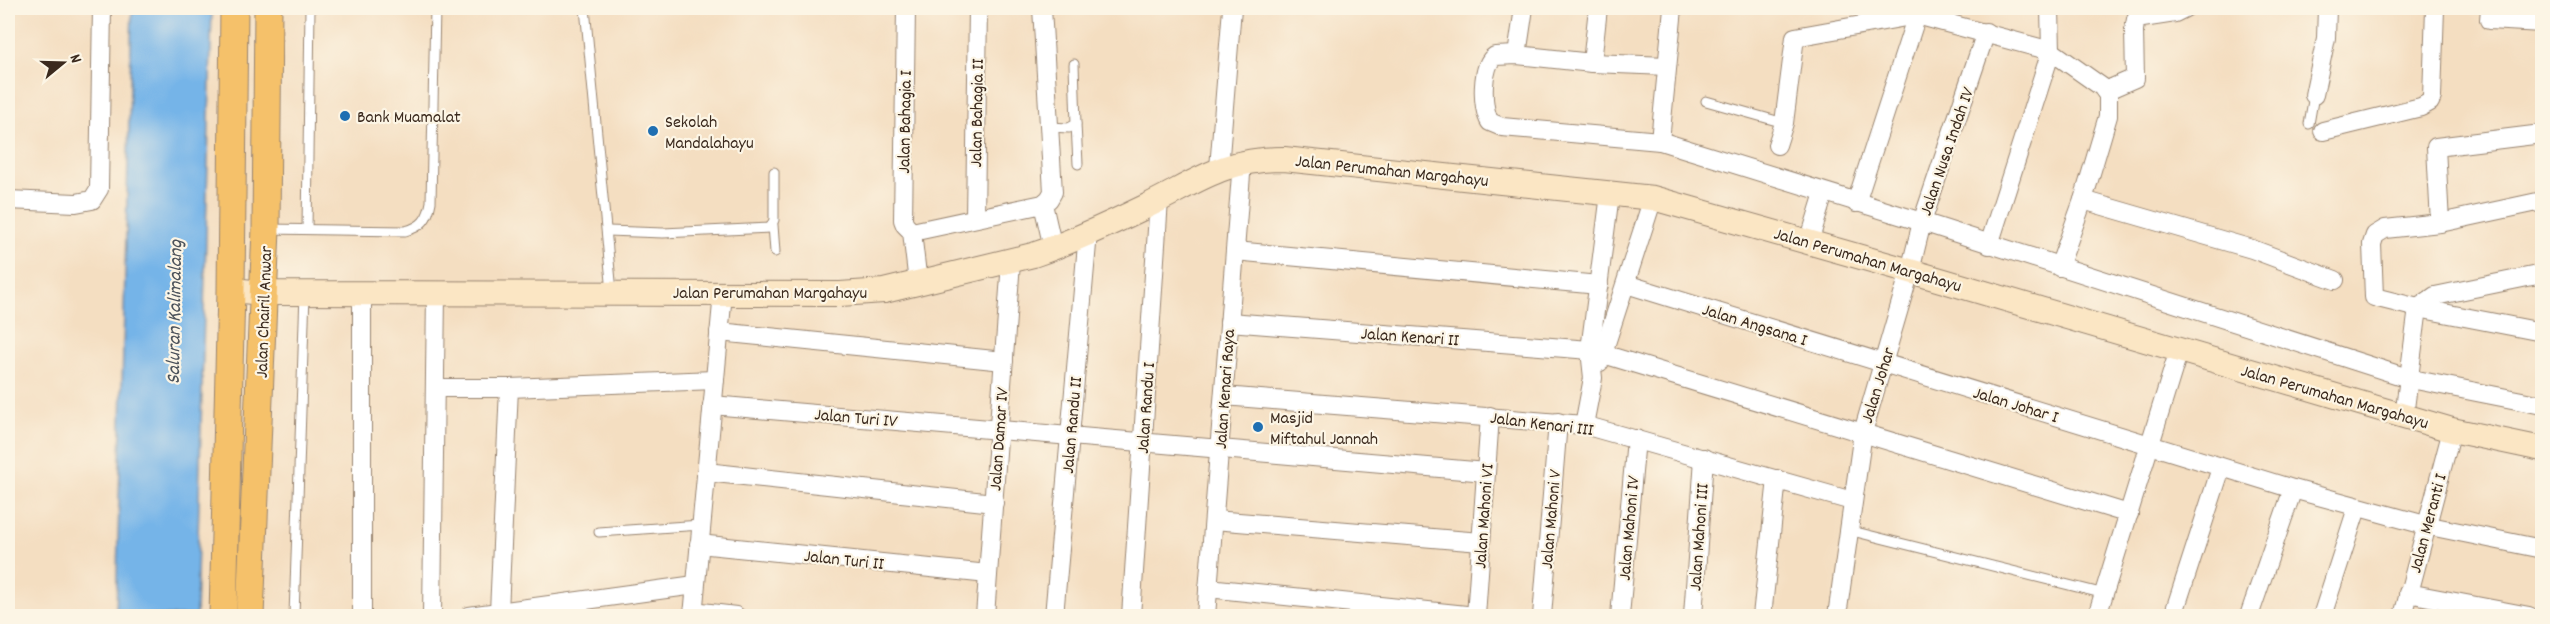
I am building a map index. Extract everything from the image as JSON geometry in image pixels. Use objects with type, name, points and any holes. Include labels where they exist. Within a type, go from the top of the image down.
[{"type":"main road","name":"Jalan Chairil Anwar","points":[[223,616],[231,290],[234,8]]},
{"type":"main road","name":"Jalan Chairil Anwar","points":[[250,616],[266,229],[268,8]]},
{"type":"street","points":[[8,200],[76,203],[92,200],[97,194],[99,189],[102,8]]},
{"type":"street","name":"Jalan Bahagia I","points":[[906,8],[903,220],[912,232],[918,283]]},
{"type":"street","name":"Jalan Bahagia II","points":[[975,218],[978,8]]},
{"type":"street","points":[[912,232],[1043,204],[1049,199],[1053,192],[1042,8]]},
{"type":"street","name":"Jalan Kenari Raya","points":[[1206,616],[1235,251],[1230,165],[1232,8]]},
{"type":"street","points":[[1517,55],[1524,8]]},
{"type":"street","points":[[1592,63],[1598,8]]},
{"type":"street","points":[[1660,141],[1673,8]]},
{"type":"street","points":[[1989,245],[2051,51],[2050,8]]},
{"type":"street","points":[[2105,91],[2135,78],[2134,30],[2136,19],[2175,13],[2185,8]]},
{"type":"street","points":[[2314,95],[2326,38],[2327,8]]},
{"type":"street","points":[[2316,127],[2421,107],[2430,102],[2435,8]]},
{"type":"street","points":[[2490,8],[2489,20],[2542,23]]},
{"type":"street","points":[[1856,203],[1917,15]]},
{"type":"street","points":[[1777,145],[1784,123],[1795,37],[1917,15],[1951,15],[1986,32],[2051,51],[2105,91],[2108,101],[2108,116],[2083,200],[2059,267]]},
{"type":"street","name":"Jalan Nusa Indah IV","points":[[1911,265],[1986,32]]},
{"type":"street","points":[[1667,66],[1592,63],[1517,55],[1496,56],[1486,67],[1484,106],[1487,118],[1494,125],[1660,141],[1822,197],[1856,203],[1921,229],[1989,245],[2411,379],[2542,405]]},
{"type":"street","points":[[2440,223],[2436,147],[2542,134]]},
{"type":"street","name":"Jalan Perumahan Margahayu","points":[[231,290],[264,293],[840,294],[884,291],[1011,262],[1088,233],[1230,165],[1284,159],[1653,198],[1812,231],[1911,265],[2179,350],[2452,430],[2542,449]]},
{"type":"street","points":[[1584,425],[1598,351],[1599,285],[1610,194]]},
{"type":"street","points":[[1812,231],[1822,197]]},
{"type":"street","points":[[1598,351],[1626,284],[1653,198]]},
{"type":"street","name":"Jalan Randu I","points":[[1131,616],[1160,200]]},
{"type":"street","points":[[2083,200],[2252,249],[2335,280]]},
{"type":"street","points":[[2542,201],[2440,223],[2385,229],[2375,235],[2372,244],[2374,297],[2542,332]]},
{"type":"street","points":[[1043,204],[1053,248]]},
{"type":"street","name":"Jalan Randu II","points":[[1054,616],[1088,233]]},
{"type":"street","points":[[1235,251],[1599,285]]},
{"type":"street","name":"Jalan Damar IV","points":[[986,616],[1011,262]]},
{"type":"street","name":"Jalan Johar","points":[[1837,616],[1863,432],[1911,265]]},
{"type":"street","points":[[2404,416],[2411,379],[2418,308],[2435,296],[2542,274]]},
{"type":"street","name":"Jalan Angsana I","points":[[1626,284],[1884,363]]},
{"type":"street","points":[[362,293],[362,616]]},
{"type":"street","points":[[432,616],[435,293]]},
{"type":"street","points":[[723,293],[693,614],[736,616]]},
{"type":"street","name":"Jalan Kenari II","points":[[1229,322],[1598,351],[2129,514]]},
{"type":"street","points":[[719,332],[1004,361]]},
{"type":"street","points":[[2097,616],[2179,350]]},
{"type":"street","name":"Jalan Johar I","points":[[1884,363],[2357,508],[2425,525],[2542,549]]},
{"type":"street","points":[[435,388],[509,388],[715,380]]},
{"type":"street","points":[[499,612],[509,388]]},
{"type":"street","name":"Jalan Kenari III","points":[[1224,396],[1584,425],[1852,501]]},
{"type":"street","name":"Jalan Turi IV","points":[[712,405],[1486,472]]},
{"type":"street","name":"Jalan Mahoni VI","points":[[1476,616],[1490,416]]},
{"type":"street","name":"Jalan Mahoni V","points":[[1542,616],[1558,422]]},
{"type":"street","name":"Jalan Meranti I","points":[[2403,616],[2425,525],[2452,430]]},
{"type":"street","name":"Jalan Mahoni IV","points":[[1620,616],[1636,439]]},
{"type":"street","name":"Jalan Mahoni III","points":[[1693,616],[1704,458]]},
{"type":"street","points":[[2173,616],[2221,468]]},
{"type":"street","points":[[706,472],[994,503]]},
{"type":"street","points":[[1762,616],[1777,479]]},
{"type":"street","points":[[2249,616],[2293,489]]},
{"type":"street","points":[[2322,616],[2357,508]]},
{"type":"street","points":[[1214,520],[1481,542]]},
{"type":"street","name":"Jalan Turi II","points":[[699,544],[988,574]]},
{"type":"street","points":[[469,616],[695,585]]},
{"type":"street","points":[[1208,588],[1476,616]]},
{"type":"street","points":[[2408,593],[2529,616]]},
{"type":"lane","points":[[307,229],[310,8]]},
{"type":"lane","points":[[266,229],[405,231],[415,229],[424,222],[429,214],[435,8]]},
{"type":"lane","points":[[585,8],[612,292]]},
{"type":"lane","points":[[1074,64],[1078,164]]},
{"type":"lane","points":[[2314,95],[2316,127]]},
{"type":"lane","points":[[1706,101],[1784,123]]},
{"type":"lane","points":[[1049,127],[1069,128],[1076,124]]},
{"type":"lane","points":[[774,172],[775,252]]},
{"type":"lane","points":[[608,231],[663,233],[766,230],[773,225]]},
{"type":"lane","points":[[294,616],[305,293]]},
{"type":"lane","points":[[599,532],[701,525]]},
{"type":"lane","points":[[1848,530],[2104,594]]},
{"type":"water","name":"Saluran Kalimalang","points":[[132,8],[212,8],[196,616],[116,616]]},
{"type":"place","name":"Bank Muamalat","points":[[345,116]]},
{"type":"place","name":"Sekolah Mandalahayu","points":[[653,131]]},
{"type":"place","name":"Masjid Miftahul Jannah","points":[[1258,427]]}]
